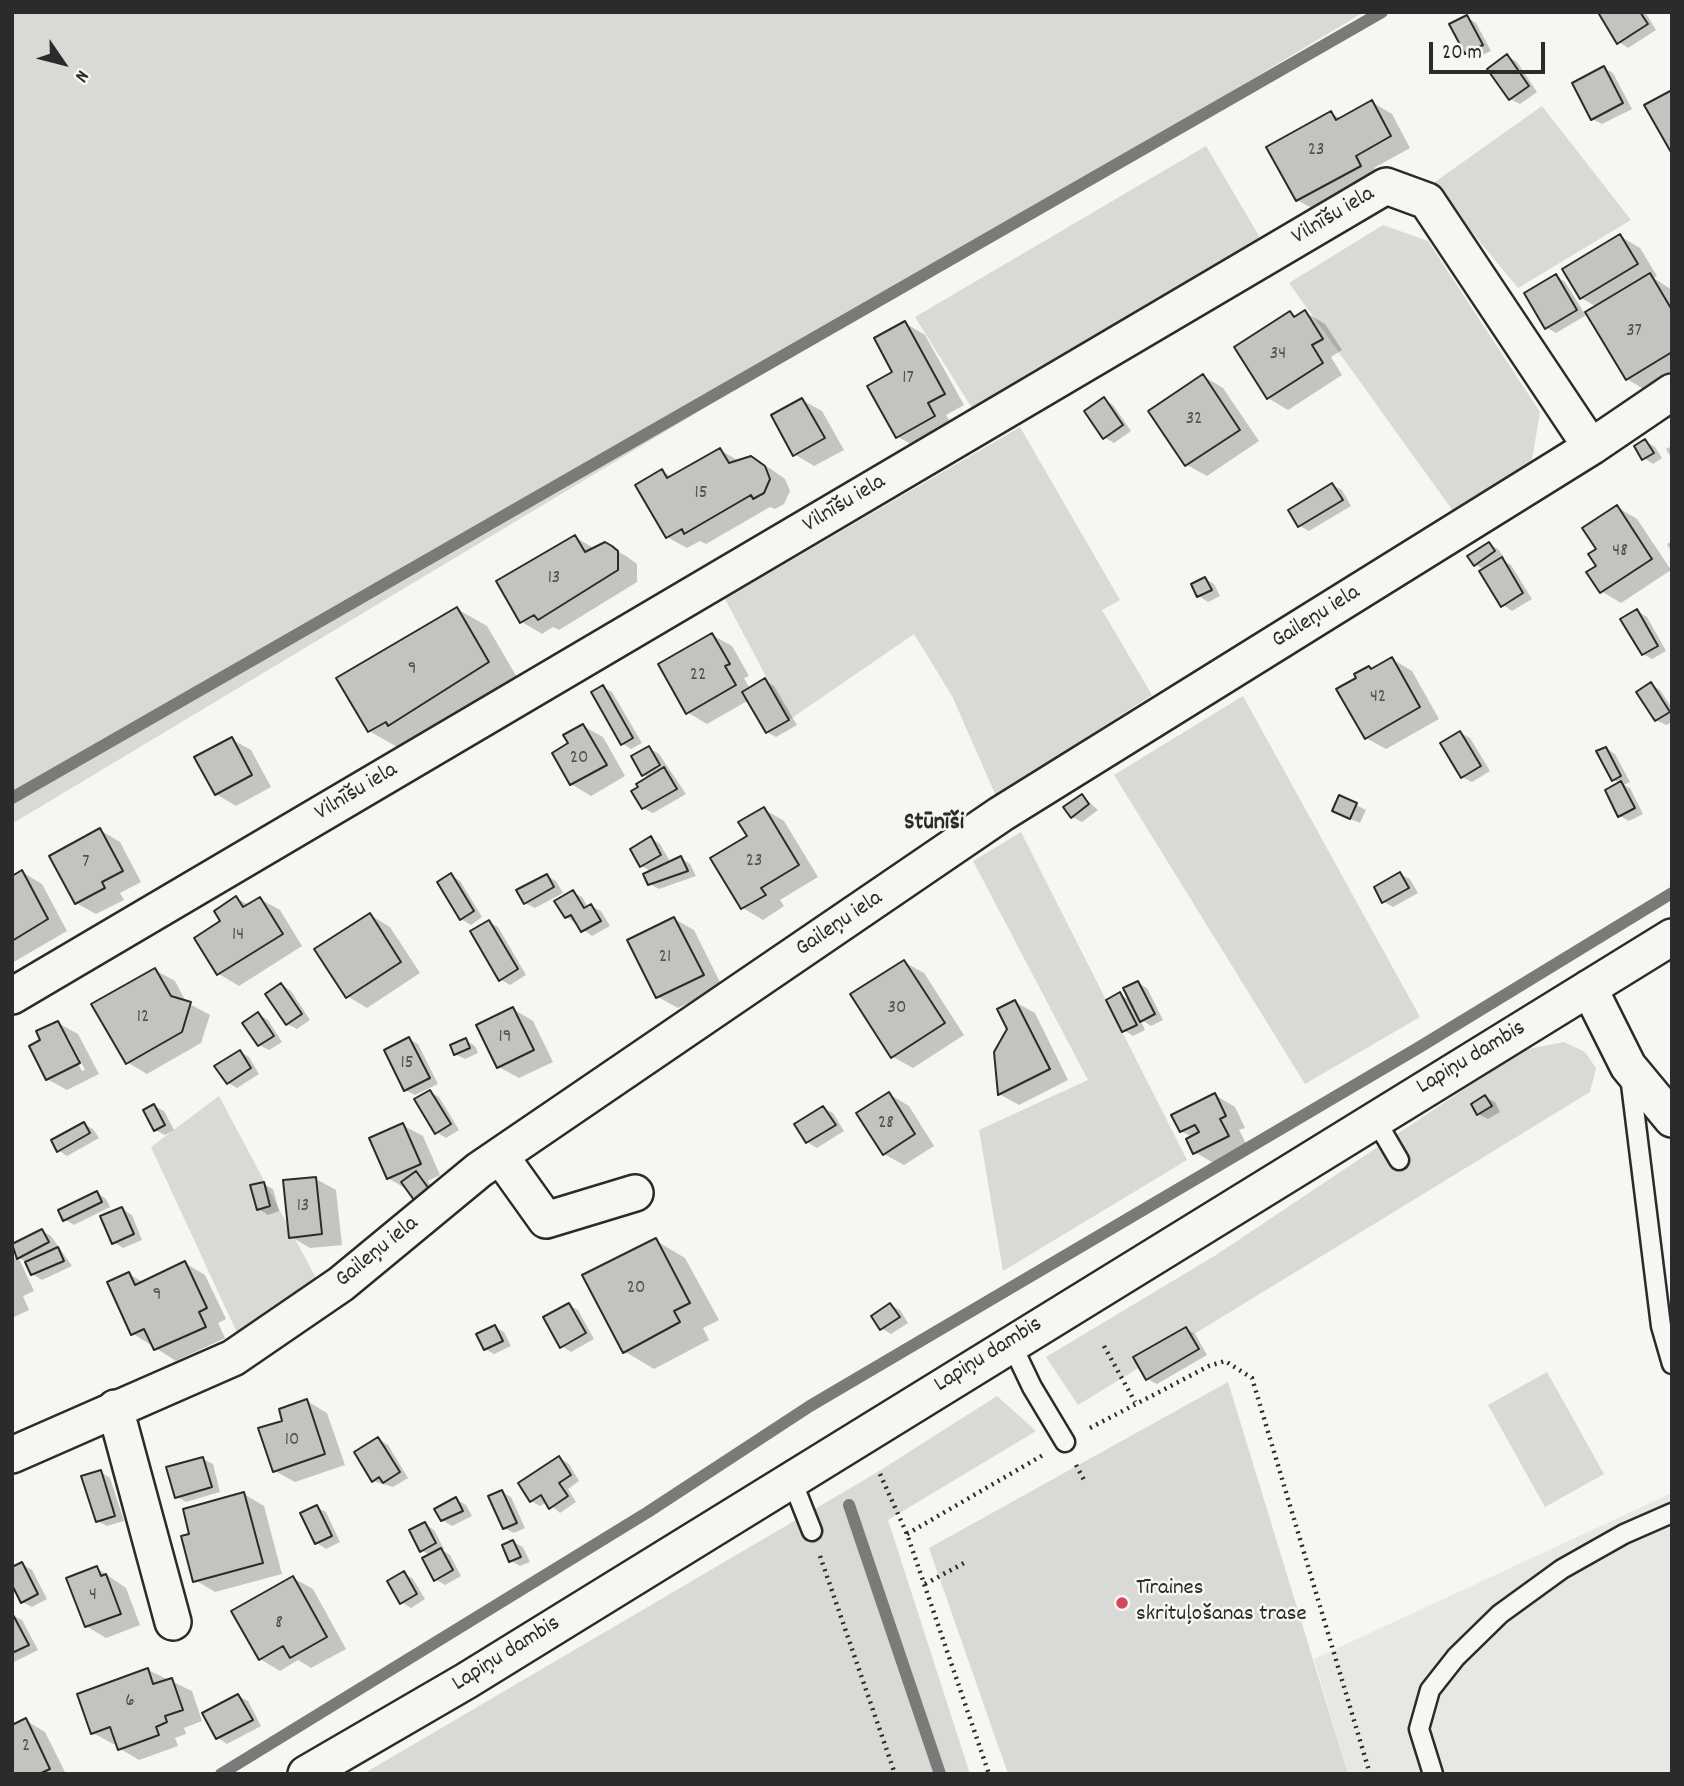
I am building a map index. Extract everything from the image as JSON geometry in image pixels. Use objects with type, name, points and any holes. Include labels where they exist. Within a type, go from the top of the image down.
[{"type":"street","name":"Vilnīšu iela","points":[[12,996],[1386,186],[1427,201],[1591,447]]},
{"type":"street","name":"Gaileņu iela","points":[[12,1455],[233,1358],[341,1284],[479,1170],[1001,814],[1591,447],[1672,392]]},
{"type":"street","name":"Lapiņu dambis","points":[[306,1774],[466,1681],[791,1478],[1672,937]]},
{"type":"street","points":[[1590,988],[1629,1066],[1672,1119]]},
{"type":"street","points":[[501,1157],[546,1220],[635,1192]]},
{"type":"street","points":[[115,1408],[173,1622]]},
{"type":"lane","points":[[1629,1066],[1661,1326],[1672,1364]]},
{"type":"lane","points":[[1375,1119],[1399,1160]]},
{"type":"lane","points":[[1011,1343],[1032,1387],[1065,1442]]},
{"type":"lane","points":[[791,1478],[812,1531]]},
{"type":"lane","points":[[1433,1774],[1419,1729],[1430,1690],[1456,1657],[1500,1614],[1562,1569],[1624,1534],[1672,1513]]},
{"type":"path","points":[[1104,1346],[1135,1402]]},
{"type":"path","points":[[1209,1366],[1225,1361],[1252,1378],[1370,1774]]},
{"type":"path","points":[[880,1474],[907,1534],[989,1774]]},
{"type":"path","points":[[812,1531],[895,1774]]},
{"type":"path","points":[[924,1585],[964,1563]]},
{"type":"shaded area","points":[[12,12],[1364,12],[15,822],[12,815]]},
{"type":"shaded area","points":[[1542,106],[1631,220],[1518,288],[1432,184]]},
{"type":"shaded area","points":[[1206,146],[1265,246],[975,413],[915,317]]},
{"type":"shaded area","points":[[1383,225],[1428,241],[1540,412],[1532,460],[1453,511],[1289,283]]},
{"type":"shaded area","points":[[1020,427],[1120,600],[1102,610],[1152,695],[996,796],[952,696],[914,634],[789,720],[725,599]]},
{"type":"shaded area","points":[[1243,696],[1420,1017],[1305,1084],[1114,775]]},
{"type":"shaded area","points":[[1021,832],[1187,1160],[1003,1271],[979,1130],[1088,1080],[973,861]]},
{"type":"shaded area","points":[[1564,1042],[1585,1052],[1596,1068],[1590,1092],[1078,1405],[1046,1357],[1216,1255],[1523,1050]]},
{"type":"shaded area","points":[[219,1096],[318,1282],[239,1337],[151,1147]]},
{"type":"shaded area","points":[[1547,1372],[1604,1474],[1545,1507],[1488,1405]]},
{"type":"shaded area","name":"Tīraines skrituļošanas trase","points":[[1228,1382],[1348,1774],[1008,1774],[929,1548]]},
{"type":"shaded area","points":[[997,1396],[1036,1431],[888,1520],[970,1774],[363,1774],[876,1473]]},
{"type":"shaded area","points":[[1672,1493],[1672,1774],[1348,1774],[1314,1659]]},
{"type":"building","points":[[1640,12],[1648,24],[1617,44],[1599,14]]},
{"type":"building","points":[[1467,15],[1483,45],[1465,54],[1449,24]]},
{"type":"building","points":[[1507,54],[1529,86],[1509,100],[1487,69]]},
{"type":"building","points":[[1604,66],[1623,103],[1591,120],[1572,83]]},
{"type":"building","points":[[1672,90],[1672,154],[1644,105]]},
{"type":"building","points":[[1372,100],[1391,136],[1356,156],[1361,166],[1296,201],[1266,147],[1331,111],[1336,120]]},
{"type":"building","points":[[1620,234],[1638,264],[1580,299],[1562,269]]},
{"type":"building","points":[[1650,273],[1672,310],[1672,352],[1626,380],[1585,312]]},
{"type":"building","points":[[1556,274],[1577,310],[1545,329],[1524,293]]},
{"type":"building","points":[[1305,310],[1323,339],[1312,345],[1323,363],[1267,399],[1234,347],[1290,311],[1294,317]]},
{"type":"building","points":[[905,321],[945,394],[928,403],[935,416],[896,438],[867,386],[892,372],[874,338]]},
{"type":"building","points":[[1203,374],[1240,430],[1185,466],[1148,411]]},
{"type":"building","points":[[1104,397],[1123,425],[1103,439],[1084,411]]},
{"type":"building","points":[[802,398],[825,438],[793,456],[771,415]]},
{"type":"building","points":[[1645,439],[1654,453],[1642,460],[1634,446]]},
{"type":"building","points":[[720,448],[729,463],[751,456],[765,466],[770,479],[764,493],[753,499],[751,495],[684,534],[682,529],[666,538],[635,485],[662,469],[667,478]]},
{"type":"building","points":[[1332,483],[1343,500],[1298,527],[1288,510]]},
{"type":"building","points":[[1617,505],[1652,559],[1600,593],[1586,572],[1596,566],[1588,554],[1596,549],[1582,528]]},
{"type":"building","points":[[575,535],[585,552],[605,542],[612,546],[618,551],[618,570],[538,620],[534,615],[520,623],[496,581]]},
{"type":"building","points":[[1489,542],[1495,551],[1474,566],[1467,556]]},
{"type":"building","points":[[1502,557],[1523,593],[1501,607],[1479,571]]},
{"type":"building","points":[[1205,577],[1212,590],[1197,597],[1191,584]]},
{"type":"building","points":[[457,607],[489,662],[388,726],[386,722],[368,732],[336,678]]},
{"type":"building","points":[[1637,609],[1658,646],[1642,655],[1620,619]]},
{"type":"building","points":[[712,633],[730,664],[725,666],[736,685],[686,714],[658,664]]},
{"type":"building","points":[[1392,657],[1420,707],[1365,739],[1336,689],[1356,678],[1354,674],[1369,666],[1371,669]]},
{"type":"building","points":[[765,678],[789,720],[766,733],[742,692]]},
{"type":"building","points":[[1651,682],[1670,712],[1655,721],[1636,692]]},
{"type":"building","points":[[603,685],[633,738],[621,745],[591,692]]},
{"type":"building","points":[[583,724],[607,765],[570,785],[552,753],[568,743],[563,735]]},
{"type":"building","points":[[1460,731],[1481,766],[1461,778],[1440,743]]},
{"type":"building","points":[[232,737],[252,775],[215,795],[194,757]]},
{"type":"building","points":[[649,746],[660,765],[642,776],[631,756]]},
{"type":"building","points":[[1606,747],[1621,776],[1612,781],[1596,751]]},
{"type":"building","points":[[664,767],[677,789],[642,809],[631,791],[638,787],[636,784]]},
{"type":"building","points":[[1621,781],[1635,808],[1618,817],[1605,790]]},
{"type":"building","points":[[1082,794],[1089,804],[1071,818],[1063,807]]},
{"type":"building","points":[[1339,795],[1357,803],[1350,819],[1332,811]]},
{"type":"building","points":[[764,807],[799,865],[761,888],[766,895],[741,909],[710,858],[747,836],[738,822]]},
{"type":"building","points":[[100,828],[123,871],[102,882],[105,888],[75,904],[49,856]]},
{"type":"building","points":[[651,836],[661,855],[640,867],[630,849]]},
{"type":"building","points":[[681,856],[688,871],[648,885],[643,874]]},
{"type":"building","points":[[22,870],[48,919],[12,941],[12,876]]},
{"type":"building","points":[[1400,872],[1409,888],[1382,903],[1374,887]]},
{"type":"building","points":[[451,873],[474,911],[460,920],[437,882]]},
{"type":"building","points":[[547,874],[554,887],[524,904],[516,890]]},
{"type":"building","points":[[573,890],[584,908],[591,904],[601,921],[581,932],[571,915],[565,918],[554,901]]},
{"type":"building","points":[[236,896],[243,907],[260,897],[283,934],[217,975],[194,938],[220,921],[214,911]]},
{"type":"building","points":[[370,913],[401,962],[346,998],[314,949]]},
{"type":"building","points":[[674,917],[704,975],[656,998],[627,940]]},
{"type":"building","points":[[489,920],[518,969],[499,981],[470,931]]},
{"type":"building","points":[[904,960],[945,1023],[891,1058],[850,994]]},
{"type":"building","points":[[155,968],[171,996],[191,1002],[182,1032],[126,1064],[91,1004]]},
{"type":"building","points":[[1138,981],[1155,1014],[1140,1022],[1123,988]]},
{"type":"building","points":[[281,983],[302,1014],[286,1025],[265,994]]},
{"type":"building","points":[[1120,992],[1137,1025],[1122,1032],[1106,1000]]},
{"type":"building","points":[[1015,1000],[1050,1069],[998,1095],[994,1052],[1007,1029],[997,1009]]},
{"type":"building","points":[[513,1007],[534,1050],[497,1068],[476,1025]]},
{"type":"building","points":[[258,1012],[274,1036],[258,1046],[242,1023]]},
{"type":"building","points":[[58,1021],[80,1063],[46,1080],[29,1046],[40,1040],[36,1031]]},
{"type":"building","points":[[409,1037],[430,1078],[404,1091],[384,1050]]},
{"type":"building","points":[[466,1038],[470,1048],[454,1055],[450,1045]]},
{"type":"building","points":[[240,1050],[251,1068],[227,1084],[214,1066]]},
{"type":"building","points":[[430,1090],[451,1124],[435,1134],[414,1099]]},
{"type":"building","points":[[889,1092],[915,1134],[883,1155],[856,1113]]},
{"type":"building","points":[[1215,1093],[1226,1116],[1220,1119],[1229,1136],[1193,1154],[1186,1139],[1199,1132],[1195,1125],[1180,1132],[1171,1115]]},
{"type":"building","points":[[1485,1095],[1492,1106],[1477,1115],[1471,1104]]},
{"type":"building","points":[[154,1104],[165,1125],[154,1131],[143,1110]]},
{"type":"building","points":[[823,1106],[836,1125],[806,1143],[794,1124]]},
{"type":"building","points":[[84,1122],[90,1133],[57,1152],[51,1140]]},
{"type":"building","points":[[403,1123],[421,1164],[387,1179],[369,1138]]},
{"type":"building","points":[[416,1171],[429,1189],[414,1200],[401,1182]]},
{"type":"building","points":[[316,1177],[322,1234],[289,1238],[283,1180]]},
{"type":"building","points":[[264,1182],[270,1206],[257,1210],[250,1185]]},
{"type":"building","points":[[97,1191],[102,1202],[63,1221],[58,1210]]},
{"type":"building","points":[[122,1207],[134,1234],[112,1244],[100,1216]]},
{"type":"building","points":[[42,1229],[49,1242],[17,1259],[12,1244]]},
{"type":"building","points":[[656,1238],[690,1303],[674,1311],[680,1322],[623,1353],[582,1275]]},
{"type":"building","points":[[58,1247],[64,1261],[31,1275],[25,1262]]},
{"type":"building","points":[[185,1261],[207,1308],[199,1312],[206,1327],[154,1350],[144,1329],[131,1335],[107,1282],[129,1272],[135,1285]]},
{"type":"building","points":[[569,1303],[586,1333],[560,1348],[543,1317]]},
{"type":"building","points":[[890,1303],[900,1317],[880,1330],[871,1316]]},
{"type":"building","points":[[495,1325],[503,1341],[484,1350],[476,1334]]},
{"type":"building","points":[[1186,1327],[1199,1349],[1146,1380],[1133,1357]]},
{"type":"building","points":[[307,1399],[325,1454],[273,1472],[258,1428],[282,1421],[279,1409]]},
{"type":"building","points":[[378,1437],[400,1472],[383,1483],[379,1477],[372,1482],[354,1452]]},
{"type":"building","points":[[559,1456],[571,1475],[559,1483],[568,1496],[549,1509],[541,1495],[530,1502],[518,1483]]},
{"type":"building","points":[[203,1457],[212,1487],[175,1498],[166,1467]]},
{"type":"building","points":[[101,1470],[115,1516],[96,1522],[81,1476]]},
{"type":"building","points":[[502,1490],[517,1523],[503,1529],[488,1496]]},
{"type":"building","points":[[244,1492],[263,1563],[193,1582],[181,1536],[189,1534],[183,1509]]},
{"type":"building","points":[[456,1497],[463,1511],[441,1521],[434,1509]]},
{"type":"building","points":[[317,1505],[332,1536],[315,1544],[300,1513]]},
{"type":"building","points":[[425,1522],[436,1543],[420,1552],[409,1530]]},
{"type":"building","points":[[513,1540],[521,1557],[509,1562],[502,1545]]},
{"type":"building","points":[[441,1548],[453,1570],[434,1581],[422,1558]]},
{"type":"building","points":[[22,1562],[38,1594],[21,1603],[12,1585],[12,1567]]},
{"type":"building","points":[[97,1566],[101,1576],[106,1574],[121,1614],[85,1627],[66,1578]]},
{"type":"building","points":[[404,1571],[417,1594],[400,1604],[387,1581]]},
{"type":"building","points":[[293,1576],[327,1637],[290,1658],[283,1646],[259,1660],[231,1611]]},
{"type":"building","points":[[12,1613],[29,1645],[12,1653]]},
{"type":"building","points":[[148,1668],[153,1684],[172,1678],[183,1710],[165,1716],[167,1722],[156,1727],[159,1735],[118,1750],[110,1727],[91,1734],[77,1694]]},
{"type":"building","points":[[238,1694],[253,1720],[216,1739],[202,1713]]},
{"type":"building","points":[[26,1718],[50,1769],[39,1774],[12,1774],[12,1725]]},
{"type":"waterway","points":[[12,798],[1382,12]]},
{"type":"waterway","points":[[221,1774],[648,1512],[810,1406],[1418,1048],[1672,893]]},
{"type":"waterway","points":[[849,1505],[940,1774]]},
{"type":"place","name":"Tīraines skrituļošanas trase","points":[[1122,1603]]},
{"type":"district","name":"Stūnīši","points":[[934,825]]}]
